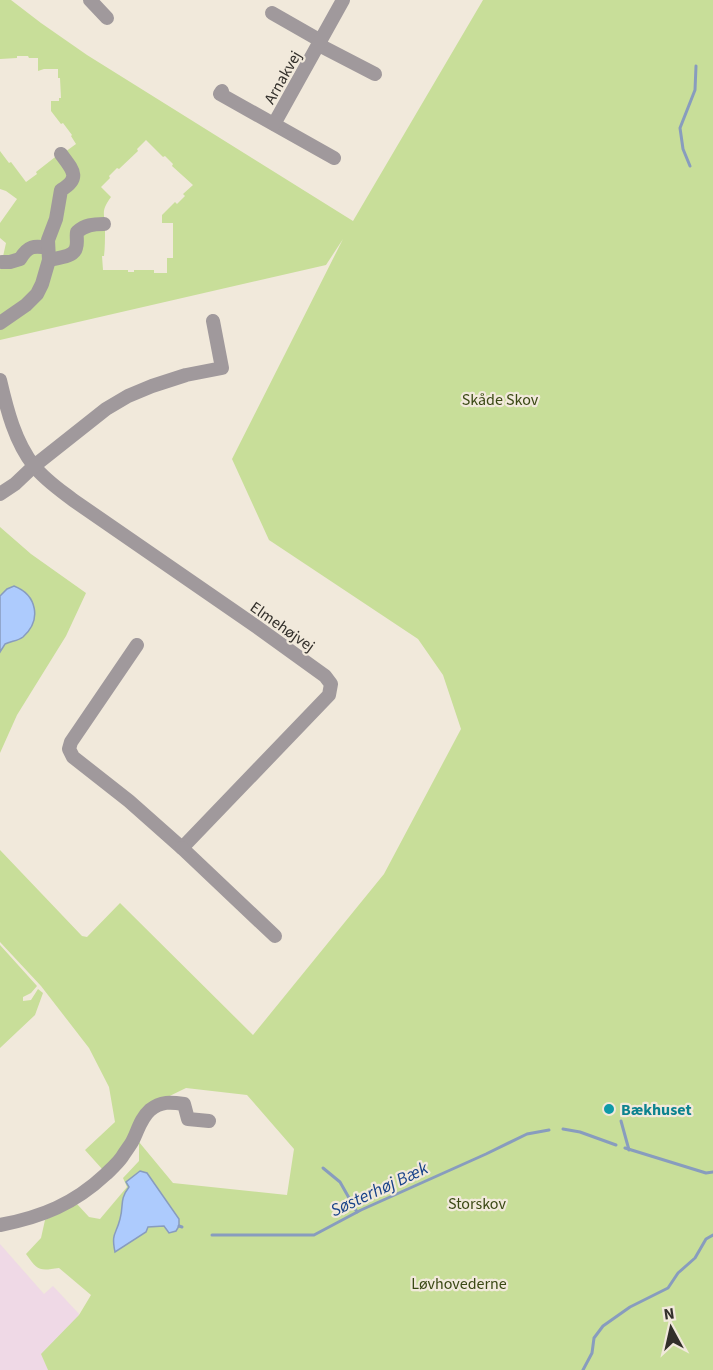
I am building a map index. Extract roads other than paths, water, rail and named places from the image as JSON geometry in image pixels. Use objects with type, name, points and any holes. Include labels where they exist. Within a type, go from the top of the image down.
[{"type":"street","points":[[90,0],[107,18]]},
{"type":"street","name":"Arnakvej","points":[[274,124],[343,0]]},
{"type":"street","name":"Arnakvej","points":[[272,13],[375,74]]},
{"type":"street","name":"Arnakvej","points":[[222,91],[220,94],[334,158]]},
{"type":"street","points":[[0,322],[26,305],[37,294],[42,284],[49,254],[48,240],[56,219],[61,190],[70,185],[74,176],[72,169],[61,154]]},
{"type":"street","points":[[2,262],[20,259],[28,249],[37,246],[49,254],[66,256],[76,248],[77,232],[88,226],[104,224]]},
{"type":"street","points":[[0,494],[106,409],[128,396],[186,375],[222,368],[213,321]]},
{"type":"street","name":"Elmehøjvej","points":[[0,380],[20,444],[33,466],[46,479],[258,627],[325,676],[331,684],[329,695],[183,849]]},
{"type":"street","points":[[137,645],[71,742],[69,749],[73,757],[129,801],[275,936]]},
{"type":"street","points":[[0,1226],[39,1216],[78,1197],[120,1161],[132,1143],[141,1120],[159,1104],[171,1102],[184,1104],[188,1119],[209,1121]]},
{"type":"water","points":[[14,586],[28,595],[35,616],[23,637],[5,644],[0,652],[0,596]]},
{"type":"water","points":[[140,1171],[147,1173],[179,1219],[179,1226],[176,1231],[169,1233],[164,1226],[148,1227],[146,1232],[115,1252],[114,1237],[123,1199],[129,1187],[126,1182]]},
{"type":"waterway","points":[[690,166],[683,149],[680,128],[695,90],[696,66]]},
{"type":"waterway","points":[[621,1121],[629,1150]]},
{"type":"waterway","name":"Søsterhøj Bæk","points":[[563,1129],[580,1132],[616,1145]]},
{"type":"waterway","name":"Søsterhøj Bæk","points":[[212,1235],[314,1235],[361,1210],[527,1134],[549,1130]]},
{"type":"waterway","name":"Søsterhøj Bæk","points":[[625,1148],[706,1173],[713,1172]]},
{"type":"waterway","points":[[323,1168],[340,1182],[357,1212]]},
{"type":"waterway","points":[[583,1370],[592,1353],[594,1338],[603,1326],[630,1307],[668,1288],[678,1273],[695,1258],[706,1239],[713,1235]]},
{"type":"place","name":"Bækhuset","points":[[609,1109]]},
{"type":"park label","name":"Skåde Skov","points":[[500,399]]},
{"type":"park label","name":"Storskov","points":[[477,1203]]},
{"type":"park label","name":"Løvhovederne","points":[[459,1283]]}]
